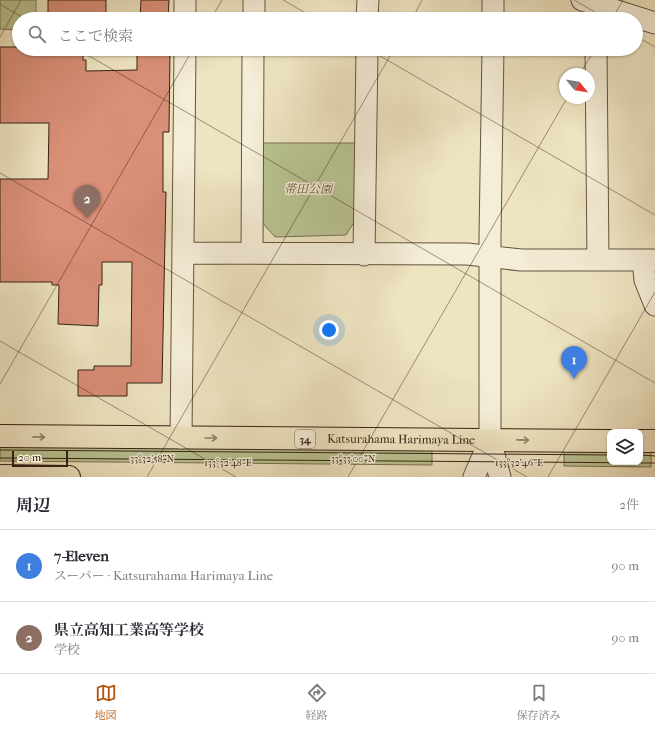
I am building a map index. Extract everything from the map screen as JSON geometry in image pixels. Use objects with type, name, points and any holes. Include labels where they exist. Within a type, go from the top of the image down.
[{"type":"main road","name":"Katsurahama Harimaya Line","points":[[0,436],[607,441]]},
{"type":"main road","points":[[643,441],[655,441]]},
{"type":"main road","points":[[0,476],[69,477]]},
{"type":"street","points":[[185,0],[185,12]]},
{"type":"street","points":[[254,0],[254,12]]},
{"type":"street","points":[[367,12],[368,0]]},
{"type":"street","points":[[493,0],[493,12]]},
{"type":"street","points":[[594,6],[616,12]]},
{"type":"street","points":[[643,20],[655,23]]},
{"type":"street","points":[[181,438],[185,56]]},
{"type":"street","points":[[252,253],[253,56]]},
{"type":"street","points":[[364,255],[367,56]]},
{"type":"street","points":[[493,56],[490,257],[490,440],[500,477]]},
{"type":"street","points":[[596,56],[598,260]]},
{"type":"street","points":[[183,253],[364,255],[467,254],[521,260],[649,260],[646,280],[655,306]]},
{"type":"street","points":[[474,477],[490,440]]},
{"type":"green space","points":[[0,0],[36,0],[36,12],[12,12],[12,30],[0,29]]},
{"type":"green space","name":"帯田公園","points":[[262,143],[359,143],[356,219],[346,235],[275,237],[261,221]]},
{"type":"green space","points":[[0,445],[432,449],[432,465],[0,461]]},
{"type":"green space","points":[[564,451],[607,451],[607,465],[643,465],[643,452],[651,452],[651,467],[564,466]]},
{"type":"building","points":[[48,0],[106,0],[106,12],[48,12]]},
{"type":"building","points":[[141,0],[169,0],[168,12],[140,12]]},
{"type":"building","points":[[0,47],[12,47],[12,56],[83,56],[83,60],[86,60],[86,71],[137,70],[137,56],[170,56],[169,132],[163,132],[163,192],[166,192],[162,383],[127,383],[127,396],[78,396],[78,370],[94,370],[94,366],[131,366],[132,262],[102,262],[102,285],[99,285],[98,326],[58,324],[59,285],[52,285],[52,282],[0,282],[0,179],[48,179],[49,123],[0,123]]},
{"type":"tram line","points":[[0,450],[607,455]]},
{"type":"tram line","points":[[643,455],[655,456]]},
{"type":"tram line","points":[[0,458],[655,463]]},
{"type":"place","name":"県立高知工業高等学校","points":[[87,218]]},
{"type":"place","name":"7-Eleven","points":[[574,379]]}]
